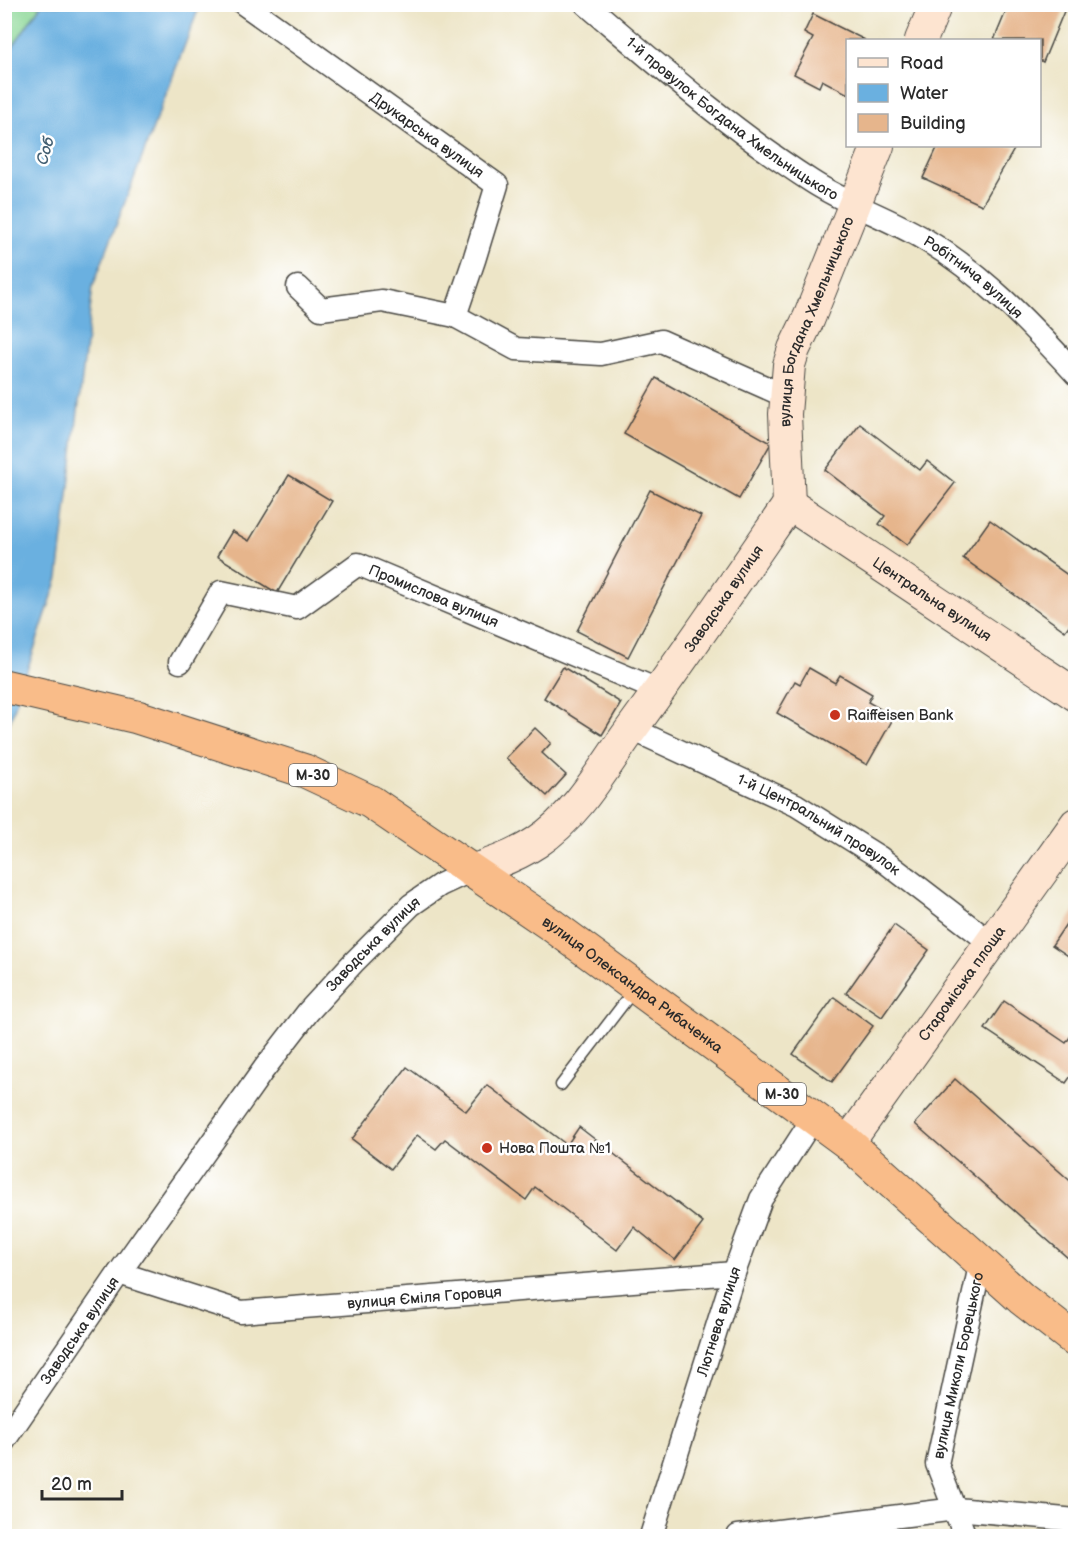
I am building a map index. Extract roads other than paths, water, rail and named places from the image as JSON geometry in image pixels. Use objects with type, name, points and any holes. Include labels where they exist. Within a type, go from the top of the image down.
[{"type":"highway","name":"вулиця Олександра Рибаченка","points":[[4,686],[137,717],[305,771],[370,802],[422,835],[470,871],[553,926],[814,1117],[848,1143],[1022,1299],[1076,1341]]},
{"type":"street","name":"Друкарська вулиця","points":[[244,4],[497,185],[455,316]]},
{"type":"street","name":"1-й провулок Богдана Хмельницького","points":[[586,4],[741,134],[812,182],[853,204]]},
{"type":"street","points":[[921,39],[936,4]]},
{"type":"street","name":"вулиця Богдана Хмельницького","points":[[789,504],[785,396],[788,372],[794,349],[809,318],[878,147]]},
{"type":"street","name":"Робітнича вулиця","points":[[853,204],[904,228],[968,267],[1007,301],[1076,374]]},
{"type":"street","points":[[298,287],[321,309],[382,301],[455,316],[516,349],[601,354],[661,341],[785,396]]},
{"type":"street","name":"Заводська вулиця","points":[[4,1441],[264,1068],[308,1012],[411,905],[440,885],[470,871],[505,860],[538,842],[563,819],[582,797],[660,691],[789,504]]},
{"type":"street","name":"Центральна вулиця","points":[[789,504],[1076,695]]},
{"type":"street","name":"Промислова вулиця","points":[[180,662],[221,592],[297,608],[358,564],[660,691]]},
{"type":"street","name":"1-й Центральний провулок","points":[[632,729],[796,805],[879,857],[991,943]]},
{"type":"street","name":"Староміська площа","points":[[848,1143],[1076,824]]},
{"type":"street","name":"Лютнева вулиця","points":[[651,1536],[734,1273],[762,1199],[814,1117]]},
{"type":"street","name":"вулиця Миколи Борецького","points":[[965,1536],[937,1464],[981,1261]]},
{"type":"street","name":"вулиця Єміля Горовця","points":[[119,1273],[241,1312],[734,1273]]},
{"type":"street","points":[[738,1536],[956,1509],[1076,1520]]},
{"type":"lane","points":[[561,1085],[636,988]]},
{"type":"water","name":"Соб","points":[[41,5],[200,5],[93,286],[58,578],[5,736],[5,58]]},
{"type":"place","name":"Raiffeisen Bank","points":[[835,715]]},
{"type":"place","name":"Нова Пошта №1","points":[[487,1148]]}]
